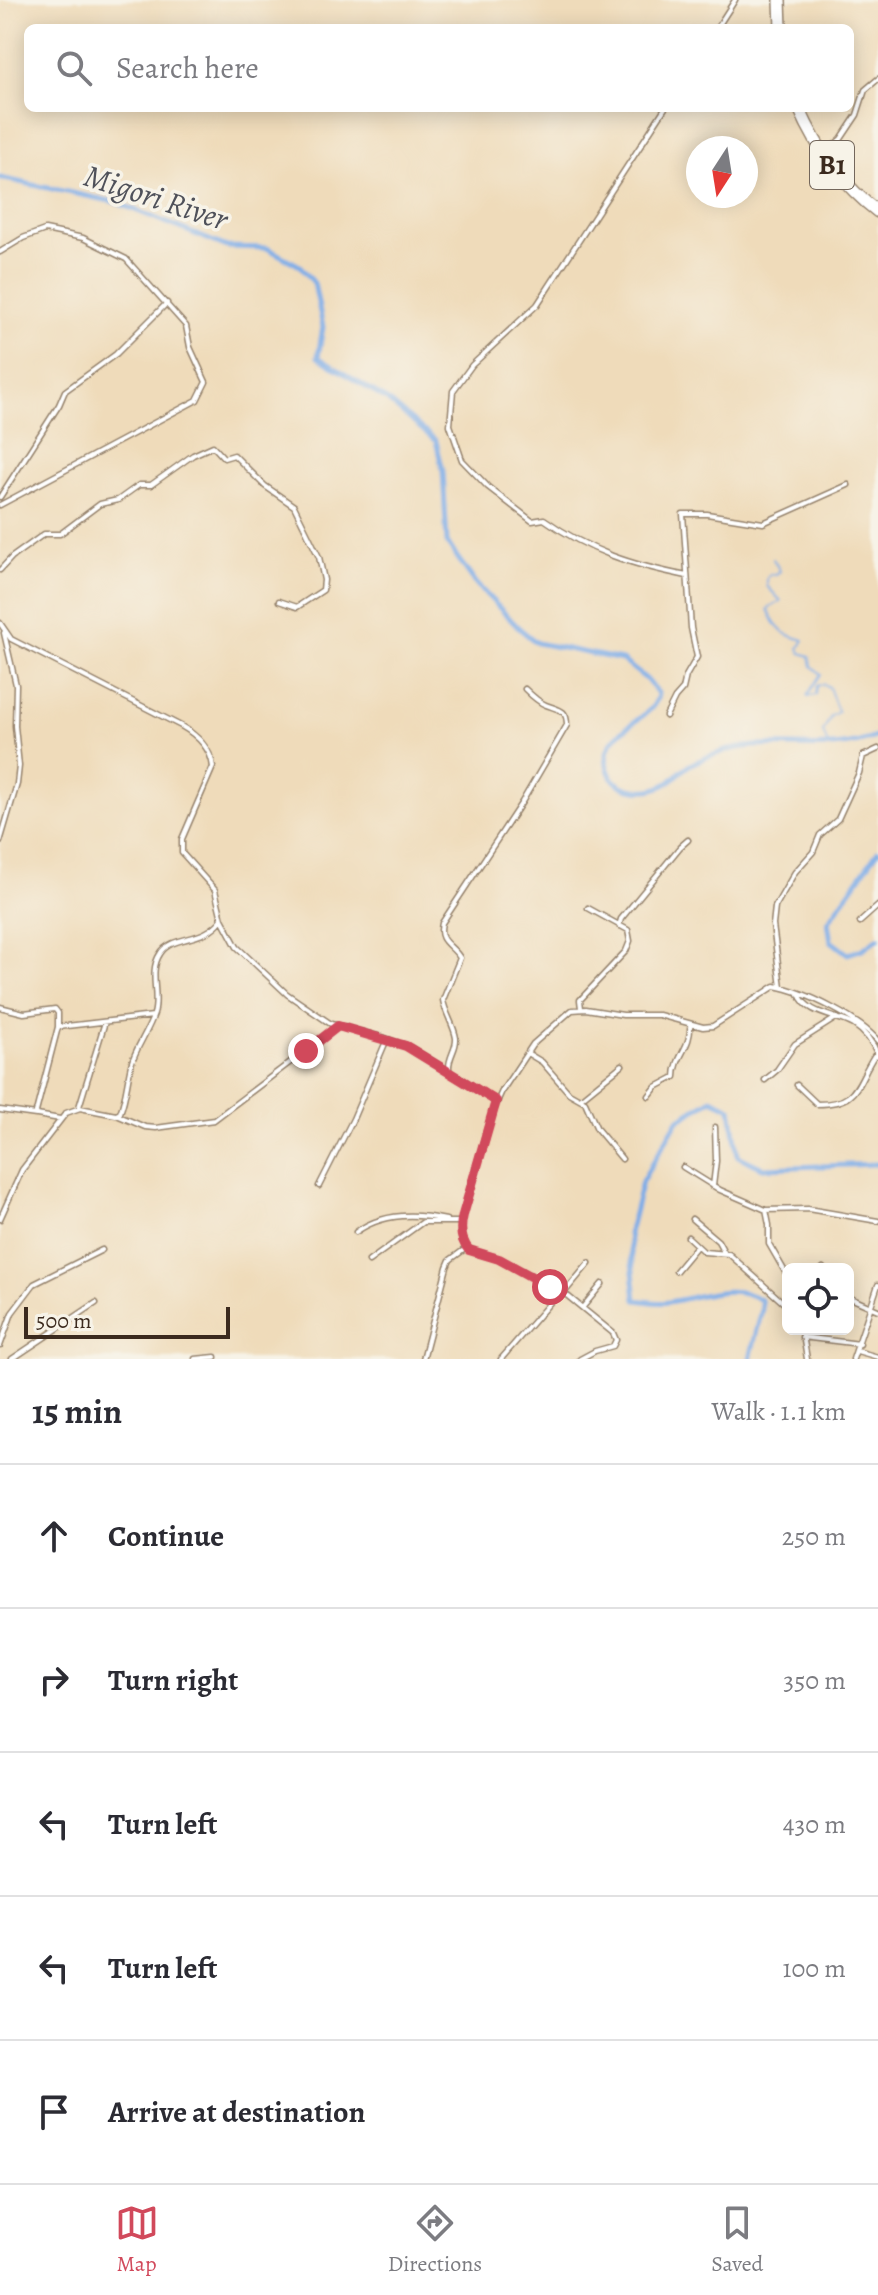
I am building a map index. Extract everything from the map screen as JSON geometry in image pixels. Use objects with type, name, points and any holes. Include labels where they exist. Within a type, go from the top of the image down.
[{"type":"highway","points":[[780,0],[781,24]]},
{"type":"highway","name":"B1","points":[[801,112],[823,154],[847,183],[878,212]]},
{"type":"street","points":[[720,24],[735,0]]},
{"type":"street","points":[[823,154],[841,139],[857,115],[865,90],[878,79]]},
{"type":"street","points":[[662,112],[537,305],[472,365],[453,391],[450,425],[462,460],[488,487],[532,521],[544,519],[580,544],[623,560],[687,576]]},
{"type":"street","points":[[0,252],[40,230],[83,238],[131,262],[189,331],[190,347],[206,380],[197,400],[0,505]]},
{"type":"street","points":[[0,497],[59,405],[64,392],[116,354],[167,303]]},
{"type":"street","points":[[0,570],[12,557],[46,533],[60,534],[100,504],[118,500],[141,485],[155,483],[212,445],[225,458],[234,455],[265,486],[289,501],[316,549],[324,580],[323,590],[299,607],[279,601]]},
{"type":"street","points":[[666,716],[683,689],[686,675],[697,657],[683,513],[763,523],[848,485]]},
{"type":"street","points":[[0,623],[17,692],[15,726],[19,766],[17,784],[0,842]]},
{"type":"street","points":[[4,633],[181,726],[193,733],[205,747],[213,762],[212,771],[185,832],[181,849],[185,859],[202,873],[215,890],[225,926],[246,958],[317,1016],[338,1026],[411,1048],[496,1101]]},
{"type":"street","points":[[7,649],[18,643]]},
{"type":"street","points":[[449,1071],[449,1060],[456,1042],[443,1000],[460,958],[444,942],[440,933],[442,923],[567,729],[567,718],[562,710],[542,703],[525,689]]},
{"type":"street","points":[[781,987],[773,920],[776,904],[795,872],[813,852],[820,835],[836,822],[845,807],[859,773],[861,758],[865,753],[878,749]]},
{"type":"street","points":[[619,926],[652,879],[688,840]]},
{"type":"street","points":[[860,922],[878,906]]},
{"type":"street","points":[[466,1248],[461,1222],[496,1101],[537,1039],[581,1005],[628,949],[629,932],[588,908]]},
{"type":"street","points":[[118,1115],[124,1103],[134,1057],[153,1016],[155,970],[160,953],[172,943],[195,938],[215,927],[222,919]]},
{"type":"street","points":[[215,927],[225,926]]},
{"type":"street","points":[[581,1005],[623,1015],[659,1015],[690,1024],[713,1026],[779,980]]},
{"type":"street","points":[[772,987],[799,994],[854,1019],[878,1041]]},
{"type":"street","points":[[797,1085],[817,1104],[844,1101],[853,1093],[874,1056],[878,1055],[857,1027],[806,1003],[799,994]]},
{"type":"street","points":[[0,1007],[26,1013],[55,1009],[58,1013],[58,1027],[50,1047],[36,1115]]},
{"type":"street","points":[[58,1027],[153,1016]]},
{"type":"street","points":[[765,1080],[777,1070],[795,1044],[836,1018]]},
{"type":"street","points":[[79,1108],[105,1022]]},
{"type":"street","points":[[649,1096],[656,1087],[674,1078],[675,1066],[690,1039],[690,1024]]},
{"type":"street","points":[[0,1219],[22,1170],[69,1111],[79,1108],[118,1115],[145,1127],[156,1128],[214,1120],[338,1026]]},
{"type":"street","points":[[319,1186],[353,1119],[387,1039]]},
{"type":"street","points":[[527,1053],[538,1058],[572,1096],[587,1105],[599,1131],[622,1159]]},
{"type":"street","points":[[580,1099],[622,1065]]},
{"type":"street","points":[[0,1110],[60,1119]]},
{"type":"street","points":[[713,1186],[715,1127]]},
{"type":"street","points":[[683,1167],[713,1186],[766,1210],[808,1209],[878,1221]]},
{"type":"street","points":[[766,1210],[768,1241],[782,1266]]},
{"type":"street","points":[[356,1232],[369,1223],[397,1216],[461,1222]]},
{"type":"street","points":[[692,1219],[718,1241],[724,1252]]},
{"type":"street","points":[[369,1261],[420,1223],[448,1221]]},
{"type":"street","points":[[688,1237],[696,1247],[707,1253],[729,1254],[782,1302]]},
{"type":"street","points":[[676,1271],[696,1247]]},
{"type":"street","points":[[466,1248],[499,1259],[562,1292],[607,1326],[616,1341],[613,1346],[580,1359]]},
{"type":"street","points":[[423,1359],[447,1267],[450,1260],[466,1248]]},
{"type":"street","points":[[0,1346],[12,1313],[34,1284],[102,1250]]},
{"type":"street","points":[[510,1359],[503,1357],[589,1263]]},
{"type":"street","points":[[583,1307],[602,1284]]},
{"type":"street","points":[[853,1359],[878,1285]]},
{"type":"street","points":[[854,1300],[878,1310]]},
{"type":"street","points":[[12,1359],[96,1303]]},
{"type":"street","points":[[807,1359],[802,1337],[860,1344]]},
{"type":"street","points":[[857,1351],[878,1357]]},
{"type":"street","points":[[195,1359],[215,1357]]},
{"type":"waterway","name":"Migori River","points":[[0,178],[115,202],[227,247],[267,248],[300,266],[314,283],[323,327],[318,357],[388,401],[436,441],[443,471],[447,543],[477,585],[537,643],[622,660],[658,693],[648,711],[611,744],[607,755],[608,769],[618,783],[634,790],[653,789],[670,782],[694,762],[736,748],[837,746],[878,736]]},
{"type":"waterway","points":[[773,559],[780,571],[767,578],[767,586],[781,601],[768,609],[782,631],[804,640],[799,648],[801,653],[810,656],[812,666],[821,674],[807,696],[816,695],[817,686],[823,684],[829,687],[838,712],[831,716],[823,732],[829,748]]},
{"type":"waterway","name":"Migori River","points":[[878,851],[828,922],[831,941],[848,954],[863,949],[878,938]]},
{"type":"waterway","name":"Migori River","points":[[750,1359],[762,1309],[761,1300],[750,1294],[715,1292],[664,1303],[636,1300],[629,1233],[642,1181],[678,1120],[712,1099],[731,1108],[738,1156],[763,1168],[878,1164]]},
{"type":"route","points":[[306,1051],[338,1026],[385,1038],[436,1062],[496,1101],[460,1226],[463,1241],[469,1250],[499,1259],[550,1287]]}]
